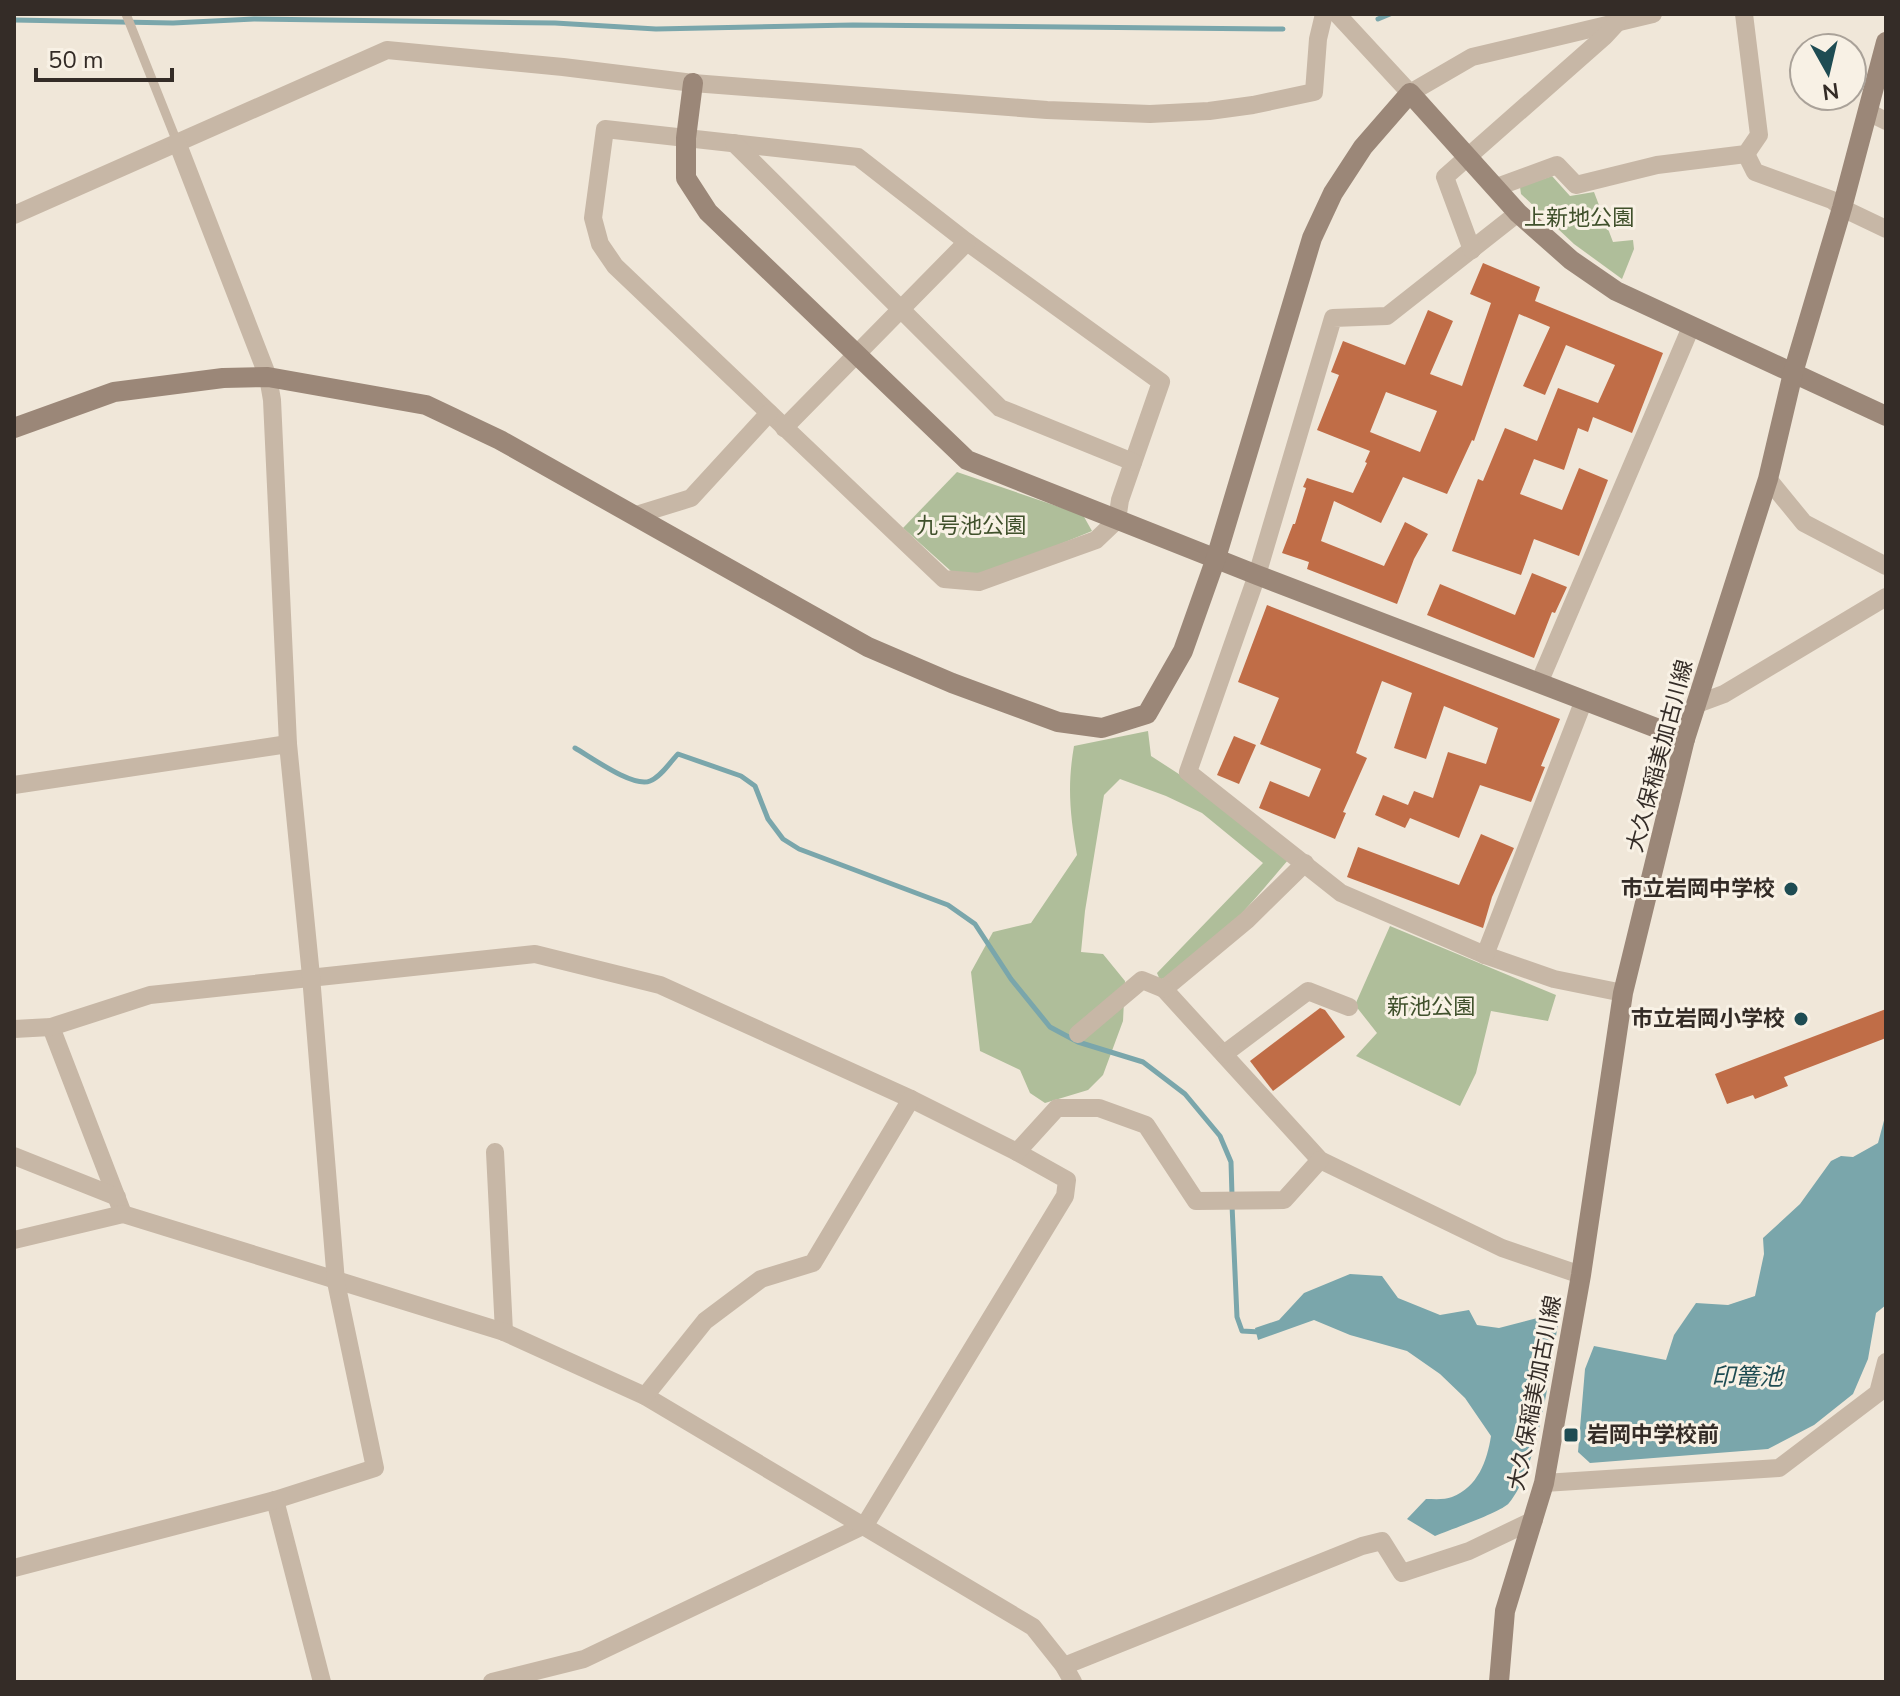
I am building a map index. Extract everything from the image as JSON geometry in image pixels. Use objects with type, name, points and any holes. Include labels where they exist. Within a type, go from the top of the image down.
[{"type":"street","points":[[14,215],[387,50],[693,83],[1047,110],[1150,114],[1209,111],[1314,92],[1318,39],[1324,14]]},
{"type":"street","points":[[1337,14],[1518,213],[1571,260],[1616,291],[1886,416]]},
{"type":"street","points":[[14,428],[114,392],[223,378],[268,377],[426,405],[500,440],[868,647],[952,683],[1058,722],[1102,728],[1147,714],[1183,651],[1216,558],[1312,238],[1333,193],[1363,147],[1410,93],[1472,57],[1653,14]]},
{"type":"street","points":[[1497,187],[1557,165],[1576,185],[1657,165],[1746,154],[1759,135],[1744,14]]},
{"type":"street","points":[[1472,250],[1445,177],[1617,23]]},
{"type":"street","name":"大久保稲美加古川線","points":[[1499,1682],[1505,1611],[1544,1483],[1581,1275],[1623,993],[1685,739],[1768,479],[1793,373],[1842,208],[1877,116],[1886,42]]},
{"type":"street","points":[[693,83],[686,138],[686,178],[708,212],[967,460],[1685,739]]},
{"type":"street","points":[[605,129],[734,143],[858,157],[967,242],[1161,382],[1120,500],[1117,520],[1096,540],[979,582],[944,579],[615,266],[600,244],[593,218],[605,129]]},
{"type":"street","points":[[14,1568],[275,1500],[375,1468],[336,1282],[288,744],[272,400],[268,377],[177,142]]},
{"type":"street","points":[[734,143],[1000,408],[1133,462]]},
{"type":"street","points":[[1746,154],[1755,172],[1832,200],[1886,229]]},
{"type":"street","points":[[1518,213],[1387,316],[1333,318],[1257,575],[1188,772],[1341,893],[1485,955],[1554,979],[1623,993]]},
{"type":"street","points":[[784,428],[967,242]]},
{"type":"street","points":[[1539,683],[1691,327]]},
{"type":"street","points":[[636,515],[691,498],[769,413]]},
{"type":"street","points":[[1768,479],[1804,523],[1886,566]]},
{"type":"street","points":[[1697,704],[1724,694],[1886,597]]},
{"type":"street","points":[[1485,955],[1584,700]]},
{"type":"street","points":[[14,785],[288,744]]},
{"type":"street","points":[[1164,989],[1247,920],[1305,863]]},
{"type":"street","points":[[14,1029],[51,1027],[150,995],[535,954],[660,985],[911,1099],[1067,1180],[1065,1196],[865,1525],[584,1659],[492,1682]]},
{"type":"street","points":[[1078,1034],[1142,980],[1164,989],[1320,1160],[1502,1248],[1581,1275]]},
{"type":"street","points":[[1224,1054],[1308,991],[1349,1007]]},
{"type":"street","points":[[51,1027],[120,1206]]},
{"type":"street","points":[[645,1396],[705,1321],[761,1279],[813,1263],[911,1099]]},
{"type":"street","points":[[1017,1152],[1057,1108],[1099,1108],[1146,1125],[1196,1201],[1284,1200],[1320,1160]]},
{"type":"street","points":[[495,1152],[504,1332]]},
{"type":"street","points":[[14,1156],[120,1206],[336,1282],[504,1332],[645,1396],[1033,1627],[1068,1674],[1362,1546],[1382,1541],[1402,1573],[1469,1551],[1534,1520]]},
{"type":"street","points":[[14,1240],[120,1206]]},
{"type":"street","points":[[1544,1483],[1779,1468],[1878,1393],[1886,1362]]},
{"type":"street","points":[[275,1500],[322,1682]]},
{"type":"lane","points":[[126,14],[177,142]]},
{"type":"green space","name":"上新地公園","points":[[1552,176],[1570,196],[1594,192],[1613,242],[1633,240],[1634,249],[1622,279],[1574,244],[1521,194],[1520,187]]},
{"type":"green space","name":"九号池公園","points":[[957,472],[1083,515],[1092,531],[992,572],[978,575],[952,572],[903,528]]},
{"type":"green space","points":[[1148,731],[1151,756],[1185,778],[1289,859],[1213,943],[1160,980],[1157,973],[1263,863],[1202,813],[1166,796],[1120,779],[1104,795],[1081,952],[1103,954],[1125,981],[1123,1021],[1103,1075],[1088,1090],[1045,1103],[1030,1093],[1020,1070],[980,1051],[971,972],[993,932],[1031,923],[1077,855],[1070,800],[1074,746]]},
{"type":"green space","name":"新池公園","points":[[1390,926],[1556,995],[1548,1021],[1491,1011],[1476,1073],[1460,1106],[1356,1056],[1377,1033],[1355,1005]]},
{"type":"water","name":"印篭池","points":[[1886,1113],[1886,1305],[1876,1313],[1868,1359],[1853,1394],[1814,1425],[1768,1449],[1590,1463],[1578,1452],[1585,1369],[1594,1346],[1666,1360],[1674,1335],[1696,1303],[1728,1305],[1755,1296],[1764,1254],[1763,1238],[1800,1204],[1831,1161],[1841,1156],[1853,1157],[1878,1143]]},
{"type":"water","points":[[1350,1274],[1382,1276],[1398,1298],[1440,1315],[1469,1310],[1477,1325],[1499,1328],[1560,1312],[1548,1384],[1529,1464],[1520,1486],[1504,1507],[1435,1536],[1407,1519],[1426,1499],[1449,1498],[1468,1487],[1484,1464],[1491,1436],[1465,1398],[1440,1374],[1407,1351],[1350,1335],[1314,1320],[1258,1340],[1255,1328],[1279,1320],[1304,1293]]},
{"type":"building","points":[[1483,263],[1540,287],[1535,301],[1663,353],[1632,433],[1593,417],[1588,432],[1578,428],[1564,470],[1534,459],[1520,494],[1562,510],[1579,468],[1608,480],[1579,556],[1534,539],[1521,575],[1452,551],[1478,479],[1483,481],[1505,428],[1537,441],[1558,388],[1598,403],[1615,365],[1566,345],[1545,395],[1523,386],[1550,327],[1519,314],[1474,441],[1447,494],[1403,477],[1381,523],[1334,501],[1321,541],[1384,566],[1405,522],[1428,534],[1414,559],[1397,604],[1307,569],[1309,562],[1282,553],[1295,524],[1307,478],[1353,493],[1367,463],[1370,451],[1317,430],[1339,375],[1331,372],[1343,341],[1405,365],[1428,310],[1453,321],[1430,374],[1462,386],[1491,303],[1470,294]],"holes":[[[1386,392],[1437,411],[1420,452],[1370,432]]]},
{"type":"building","points":[[1532,573],[1567,587],[1555,613],[1552,612],[1534,658],[1427,615],[1440,584],[1515,615]]},
{"type":"building","points":[[1267,605],[1560,719],[1541,766],[1545,767],[1531,802],[1480,785],[1459,838],[1410,818],[1405,828],[1375,815],[1383,795],[1408,805],[1414,791],[1433,798],[1448,752],[1486,764],[1498,728],[1444,706],[1426,759],[1394,748],[1412,693],[1382,681],[1356,753],[1367,758],[1343,812],[1346,813],[1335,839],[1259,808],[1270,781],[1309,797],[1321,769],[1260,744],[1279,698],[1238,682]]},
{"type":"building","points":[[1234,736],[1256,745],[1239,784],[1217,775]]},
{"type":"building","points":[[1481,834],[1514,848],[1492,897],[1483,928],[1347,877],[1358,847],[1459,885]]},
{"type":"building","points":[[1320,1008],[1325,1010],[1345,1037],[1273,1091],[1250,1061]]},
{"type":"building","points":[[1886,1009],[1886,1038],[1784,1077],[1788,1086],[1755,1099],[1753,1095],[1727,1104],[1715,1074]]},
{"type":"waterway","points":[[1378,19],[1390,14]]},
{"type":"waterway","points":[[14,20],[555,23],[656,29],[853,25],[1283,29]]},
{"type":"waterway","points":[[575,748],[623,776],[643,782],[658,776],[678,754],[741,776],[755,786],[768,819],[783,839],[799,849],[948,905],[975,924],[1011,979],[1050,1027],[1078,1042],[1143,1062],[1185,1094],[1220,1136],[1231,1162],[1232,1195]]},
{"type":"waterway","points":[[1232,1205],[1237,1317],[1242,1331],[1260,1332]]},
{"type":"place","name":"市立岩岡中学校","points":[[1791,889]]},
{"type":"place","name":"市立岩岡小学校","points":[[1801,1019]]},
{"type":"place","name":"岩岡中学校前","points":[[1571,1435]]}]
